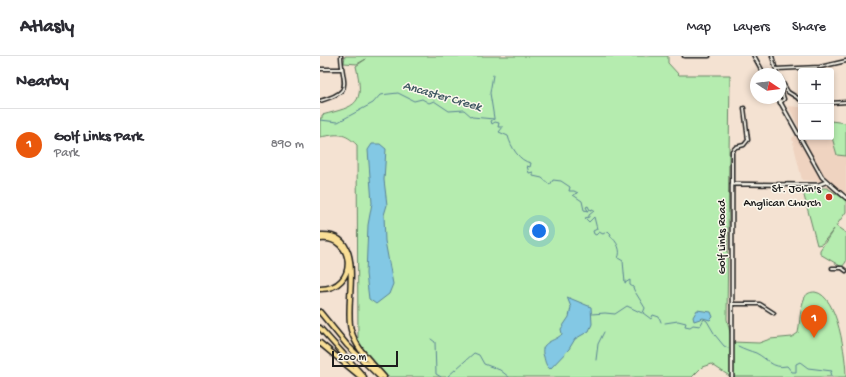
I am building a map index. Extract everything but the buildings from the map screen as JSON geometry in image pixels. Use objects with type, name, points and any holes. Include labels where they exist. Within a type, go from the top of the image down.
[{"type":"highway","points":[[320,235],[336,238],[345,246],[349,254],[351,275],[348,311],[351,330],[362,353],[384,377]]},
{"type":"highway","points":[[320,238],[334,241],[342,247],[348,263],[348,270],[341,282],[332,287],[320,289]]},
{"type":"highway","points":[[320,312],[347,345],[380,377]]},
{"type":"highway","points":[[320,328],[364,377]]},
{"type":"highway","points":[[320,343],[361,377]]},
{"type":"main road","points":[[754,56],[761,68]]},
{"type":"main road","points":[[781,104],[826,182],[846,198]]},
{"type":"main road","points":[[732,184],[818,185],[826,182]]},
{"type":"main road","name":"Golf Links Road","points":[[732,184],[732,377]]},
{"type":"street","points":[[320,101],[341,93],[345,83],[341,69],[341,56]]},
{"type":"street","points":[[684,56],[709,56]]},
{"type":"street","points":[[772,56],[776,68],[820,67],[846,61]]},
{"type":"street","points":[[320,69],[341,69]]},
{"type":"street","points":[[786,88],[788,92],[798,98]]},
{"type":"street","points":[[834,103],[846,102]]},
{"type":"street","name":"Golf Links Road","points":[[732,184],[732,151],[736,147],[744,146],[748,140],[744,108]]},
{"type":"street","points":[[832,268],[842,268],[846,271]]},
{"type":"street","points":[[732,304],[760,304],[774,314]]},
{"type":"shaded area","points":[[788,106],[798,107],[798,125]]},
{"type":"shaded area","points":[[798,133],[798,140],[833,140],[837,154],[846,156],[846,200],[817,181],[802,180],[792,138]]},
{"type":"green space","points":[[345,56],[668,56],[668,63],[679,75],[730,75],[727,319],[732,342],[759,343],[770,339],[792,337],[798,333],[801,310],[805,297],[809,293],[815,292],[823,296],[830,304],[835,315],[842,343],[846,377],[731,377],[711,364],[702,367],[692,377],[388,377],[358,342],[357,145],[348,138],[340,135],[320,137],[320,118],[322,118],[322,115],[351,106],[356,102],[358,96],[359,79],[356,66],[366,59],[357,64],[344,63]]},
{"type":"green space","points":[[834,121],[846,123],[846,156],[837,155],[833,140],[834,140]]},
{"type":"green space","points":[[802,188],[827,188],[846,200],[846,212],[836,226],[846,233],[846,262],[842,267],[820,254],[820,250],[834,229],[822,244],[817,245]]},
{"type":"water","points":[[372,144],[380,144],[386,149],[384,180],[387,205],[384,215],[385,241],[393,284],[389,294],[376,304],[369,299],[366,274],[368,225],[372,203],[368,150]]},
{"type":"water","points":[[567,297],[591,307],[592,324],[589,331],[575,339],[569,349],[550,369],[545,362],[543,348],[548,342],[562,334],[561,329],[569,317],[571,307]]},
{"type":"water","points":[[697,310],[711,312],[713,317],[710,320],[703,318],[694,321],[693,317]]},
{"type":"waterway","points":[[493,75],[490,93],[494,118]]},
{"type":"waterway","name":"Ancaster Creek","points":[[320,120],[338,122],[373,103],[380,95],[398,93],[414,101],[422,99],[429,103],[434,101],[449,111],[464,110],[472,117],[494,119]]},
{"type":"waterway","name":"Ancaster Creek","points":[[494,119],[491,121],[492,124],[495,122],[499,123],[498,127],[503,127],[499,132],[508,136],[516,153],[527,162],[531,163],[530,167],[527,166],[529,173],[533,172],[533,176],[542,178],[550,185],[553,180],[561,181],[570,187],[569,191],[578,193],[573,195],[582,201],[584,210],[588,211],[586,207],[588,206],[590,210],[593,209],[594,211],[589,215],[589,217],[585,218],[589,222],[594,217],[597,229],[593,231],[594,234],[596,235],[599,232],[603,234],[608,231],[611,234],[610,236],[617,243],[619,249],[618,258],[623,261],[625,283],[630,280],[630,285],[633,287],[645,308],[643,313],[651,319],[653,315],[659,317],[661,322]]},
{"type":"waterway","points":[[592,314],[615,314],[627,306],[642,313]]},
{"type":"waterway","name":"Ancaster Creek","points":[[665,323],[678,321],[686,323],[685,326],[700,326],[704,319],[707,321],[714,333]]},
{"type":"waterway","points":[[596,360],[598,344],[604,332]]},
{"type":"waterway","name":"Ancaster Creek","points":[[715,335],[724,346],[728,348]]},
{"type":"waterway","points":[[431,339],[435,342],[436,374],[441,377]]},
{"type":"waterway","name":"Ancaster Creek","points":[[738,346],[756,353],[774,365],[782,367],[787,366],[792,372],[796,372],[796,364],[800,362],[808,368],[832,371],[830,374],[832,377]]},
{"type":"waterway","points":[[447,377],[474,353],[479,355],[484,364],[500,370],[509,377]]},
{"type":"place","name":"St. John's Anglican Church","points":[[829,197]]},
{"type":"place","name":"Golf Links Park","points":[[814,338]]}]
